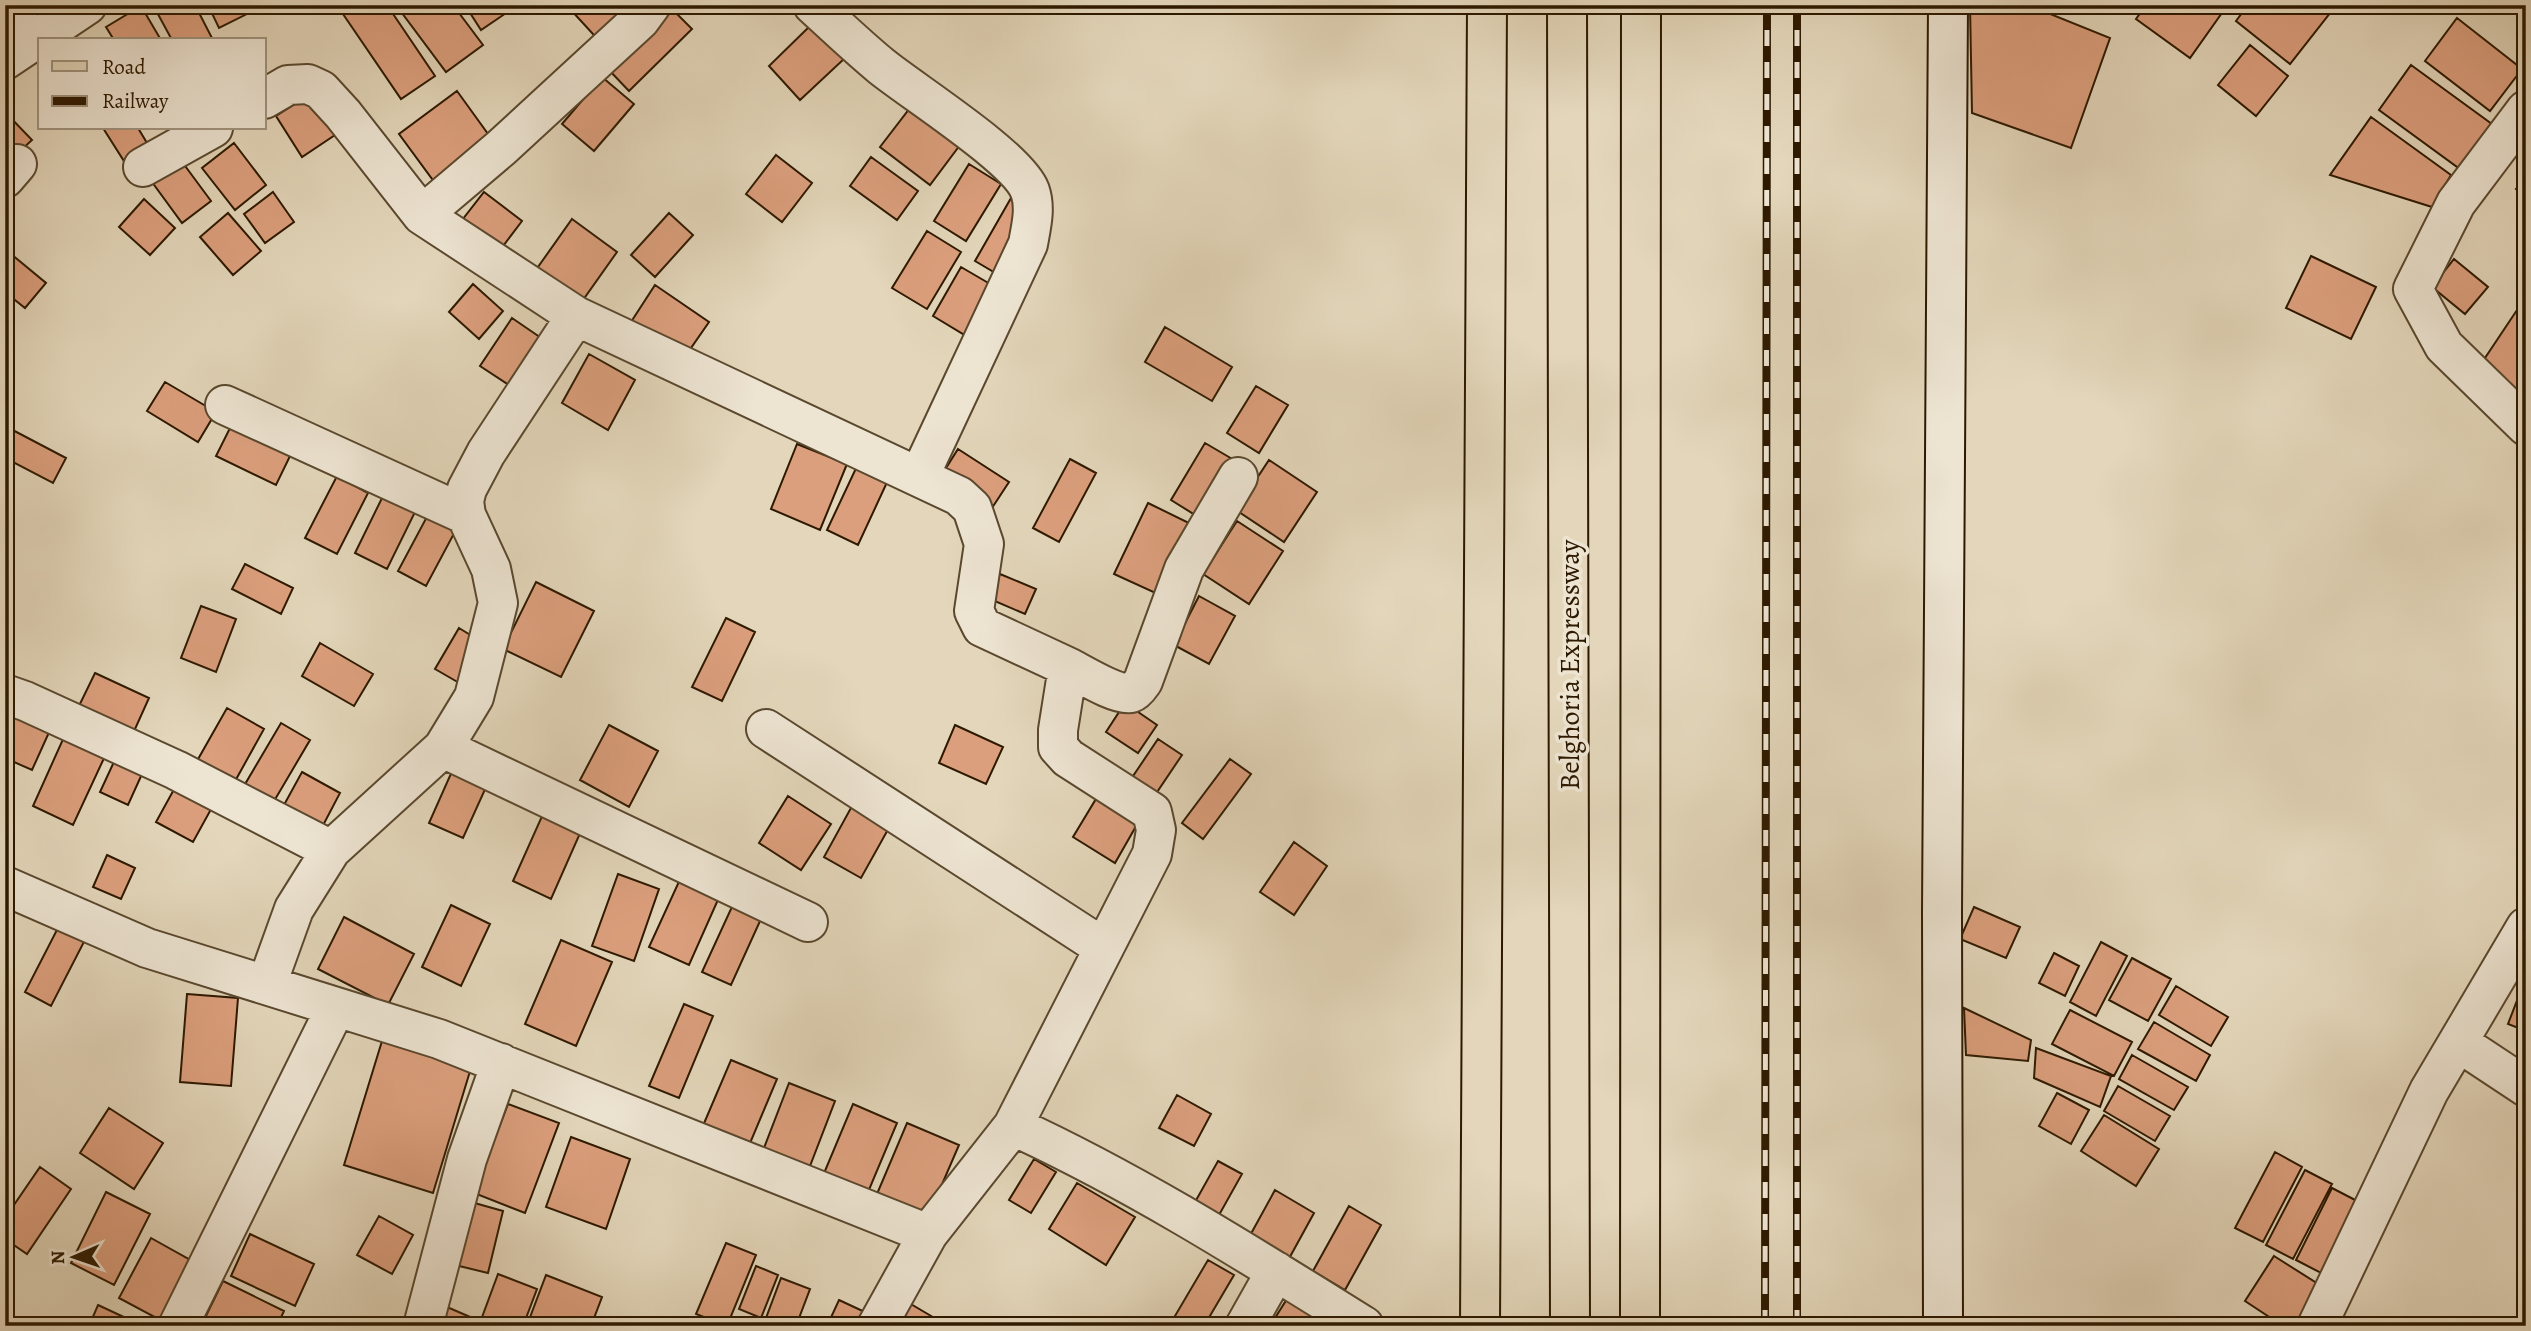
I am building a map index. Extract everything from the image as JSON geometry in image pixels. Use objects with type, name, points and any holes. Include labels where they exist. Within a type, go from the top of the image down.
[{"type":"main road","points":[[1480,1326],[1487,5]]},
{"type":"main road","name":"Belghoria Expressway","points":[[1567,5],[1570,1326]]},
{"type":"main road","points":[[1640,1326],[1641,5]]},
{"type":"street","points":[[5,8],[20,50],[87,5]]},
{"type":"street","points":[[422,215],[531,121],[640,20],[651,5]]},
{"type":"street","points":[[813,5],[881,66],[984,142],[1018,172],[1030,190],[1033,213],[1028,244],[919,477]]},
{"type":"street","points":[[1943,1326],[1942,897],[1948,5]]},
{"type":"street","points":[[266,98],[288,85],[307,84],[321,90],[422,215],[576,316],[959,496],[972,508],[984,544],[974,611],[982,627],[1118,692],[1131,694],[1143,681],[1184,569],[1238,477]]},
{"type":"street","points":[[2526,110],[2456,203],[2413,289],[2444,346],[2526,426]]},
{"type":"street","points":[[143,167],[209,130]]},
{"type":"street","points":[[267,984],[294,909],[331,850],[443,748],[474,697],[498,603],[491,569],[466,515],[464,501],[467,489],[486,453],[576,316]]},
{"type":"street","points":[[225,405],[466,515]]},
{"type":"street","points":[[877,1326],[928,1234],[1013,1126],[1153,854],[1156,830],[1152,812],[1068,758],[1058,747],[1058,730],[1068,667]]},
{"type":"street","points":[[5,694],[176,770],[331,850]]},
{"type":"street","points":[[766,729],[1104,948]]},
{"type":"street","points":[[443,748],[808,922]]},
{"type":"street","points":[[5,886],[147,948],[439,1039],[928,1234]]},
{"type":"street","points":[[2317,1326],[2429,1091],[2526,927]]},
{"type":"street","points":[[178,1326],[336,1007]]},
{"type":"street","points":[[2458,1042],[2526,1087]]},
{"type":"street","points":[[423,1326],[467,1158],[502,1063]]},
{"type":"street","points":[[1013,1126],[1070,1152],[1276,1271],[1364,1326]]},
{"type":"street","points":[[1245,1326],[1276,1271]]},
{"type":"building","points":[[153,5],[195,5],[212,38],[171,38]]},
{"type":"building","points":[[208,5],[265,5],[219,28]]},
{"type":"building","points":[[356,5],[387,5],[435,76],[401,99],[343,14]]},
{"type":"building","points":[[396,5],[453,5],[483,45],[446,72]]},
{"type":"building","points":[[465,5],[518,5],[481,30]]},
{"type":"building","points":[[574,5],[635,5],[603,45],[570,9]]},
{"type":"building","points":[[1970,5],[2028,5],[2110,38],[2071,148],[1972,113]]},
{"type":"building","points":[[2146,5],[2217,5],[2224,10],[2190,58],[2136,19]]},
{"type":"building","points":[[2248,5],[2321,5],[2330,13],[2290,64],[2236,21]]},
{"type":"building","points":[[141,6],[160,38],[113,38],[106,27]]},
{"type":"building","points":[[670,7],[692,29],[629,91],[608,69]]},
{"type":"building","points":[[2457,18],[2522,69],[2490,111],[2425,61]]},
{"type":"building","points":[[812,24],[845,58],[800,100],[769,66]]},
{"type":"building","points":[[2250,45],[2288,76],[2256,116],[2218,85]]},
{"type":"building","points":[[2411,65],[2496,127],[2464,172],[2379,110]]},
{"type":"building","points":[[602,77],[634,104],[594,151],[562,124]]},
{"type":"building","points":[[457,91],[496,145],[438,187],[399,134]]},
{"type":"building","points":[[309,95],[335,135],[302,157],[276,116]]},
{"type":"building","points":[[910,108],[960,145],[930,185],[880,147]]},
{"type":"building","points":[[5,112],[32,140],[5,165]]},
{"type":"building","points":[[2371,117],[2451,175],[2432,207],[2330,175]]},
{"type":"building","points":[[104,130],[139,130],[153,153],[129,169]]},
{"type":"building","points":[[234,143],[266,185],[235,210],[202,168]]},
{"type":"building","points":[[177,155],[211,201],[182,223],[149,178]]},
{"type":"building","points":[[776,155],[812,183],[782,222],[746,194]]},
{"type":"building","points":[[871,157],[918,191],[897,220],[850,186]]},
{"type":"building","points":[[969,164],[1001,184],[966,241],[934,221]]},
{"type":"building","points":[[2526,179],[2526,198],[2516,189]]},
{"type":"building","points":[[273,192],[294,222],[265,243],[244,214]]},
{"type":"building","points":[[484,192],[522,221],[497,254],[459,224]]},
{"type":"building","points":[[1011,198],[1029,219],[1004,278],[975,261]]},
{"type":"building","points":[[144,199],[175,228],[150,255],[119,227]]},
{"type":"building","points":[[228,213],[261,251],[233,275],[200,237]]},
{"type":"building","points":[[669,213],[693,235],[655,277],[631,255]]},
{"type":"building","points":[[572,219],[617,252],[578,307],[533,274]]},
{"type":"building","points":[[927,231],[961,252],[927,309],[892,288]]},
{"type":"building","points":[[5,249],[46,283],[25,308],[5,292]]},
{"type":"building","points":[[2311,256],[2376,287],[2351,339],[2286,308]]},
{"type":"building","points":[[2454,259],[2488,287],[2465,314],[2432,287]]},
{"type":"building","points":[[961,267],[997,288],[968,337],[933,316]]},
{"type":"building","points":[[473,284],[503,311],[479,339],[449,312]]},
{"type":"building","points":[[655,285],[709,322],[684,358],[631,322]]},
{"type":"building","points":[[2519,307],[2526,311],[2526,383],[2519,394],[2479,367]]},
{"type":"building","points":[[512,318],[547,342],[515,389],[480,366]]},
{"type":"building","points":[[1165,327],[1232,367],[1212,401],[1145,362]]},
{"type":"building","points":[[589,354],[635,380],[608,430],[562,403]]},
{"type":"building","points":[[165,382],[216,412],[198,442],[147,411]]},
{"type":"building","points":[[1256,386],[1288,405],[1259,453],[1227,433]]},
{"type":"building","points":[[233,422],[292,452],[276,485],[216,456]]},
{"type":"building","points":[[5,426],[66,458],[53,483],[5,458]]},
{"type":"building","points":[[1205,443],[1234,460],[1200,518],[1171,500]]},
{"type":"building","points":[[797,444],[847,464],[820,530],[771,509]]},
{"type":"building","points":[[958,449],[1009,482],[992,508],[941,476]]},
{"type":"building","points":[[1070,459],[1096,473],[1059,542],[1033,528]]},
{"type":"building","points":[[1269,460],[1317,492],[1284,542],[1236,510]]},
{"type":"building","points":[[858,464],[889,478],[858,545],[827,530]]},
{"type":"building","points":[[337,476],[368,493],[337,554],[305,538]]},
{"type":"building","points":[[383,496],[415,512],[387,569],[355,553]]},
{"type":"building","points":[[1148,503],[1195,526],[1162,596],[1114,574]]},
{"type":"building","points":[[430,511],[458,526],[426,586],[398,571]]},
{"type":"building","points":[[1237,521],[1283,551],[1249,604],[1203,574]]},
{"type":"building","points":[[245,564],[293,588],[281,614],[232,589]]},
{"type":"building","points":[[1000,574],[1036,589],[1025,614],[990,599]]},
{"type":"building","points":[[536,582],[594,611],[561,677],[503,649]]},
{"type":"building","points":[[1199,596],[1235,616],[1209,664],[1174,645]]},
{"type":"building","points":[[201,606],[236,619],[216,672],[181,658]]},
{"type":"building","points":[[726,618],[755,632],[722,701],[692,687]]},
{"type":"building","points":[[459,628],[485,644],[461,684],[435,669]]},
{"type":"building","points":[[320,643],[373,674],[354,706],[302,676]]},
{"type":"building","points":[[95,673],[149,698],[131,738],[76,712]]},
{"type":"building","points":[[1125,703],[1157,725],[1138,753],[1106,732]]},
{"type":"building","points":[[227,708],[264,729],[234,783],[197,761]]},
{"type":"building","points":[[15,712],[51,728],[32,770],[5,758],[5,734]]},
{"type":"building","points":[[281,723],[310,740],[270,808],[241,791]]},
{"type":"building","points":[[609,725],[658,751],[629,807],[580,780]]},
{"type":"building","points":[[955,725],[1003,747],[986,784],[939,763]]},
{"type":"building","points":[[64,737],[105,756],[73,825],[33,806]]},
{"type":"building","points":[[1158,739],[1182,755],[1151,801],[1127,785]]},
{"type":"building","points":[[119,751],[147,763],[128,805],[100,792]]},
{"type":"building","points":[[1230,759],[1251,774],[1203,839],[1182,823]]},
{"type":"building","points":[[453,769],[487,785],[463,838],[429,823]]},
{"type":"building","points":[[302,772],[340,793],[318,835],[279,814]]},
{"type":"building","points":[[178,782],[215,802],[193,842],[156,822]]},
{"type":"building","points":[[1102,789],[1143,814],[1115,863],[1073,837]]},
{"type":"building","points":[[788,796],[831,824],[801,870],[759,843]]},
{"type":"building","points":[[547,805],[585,822],[551,899],[513,881]]},
{"type":"building","points":[[852,806],[890,826],[861,878],[824,857]]},
{"type":"building","points":[[1294,842],[1327,866],[1294,915],[1260,892]]},
{"type":"building","points":[[107,855],[135,868],[121,899],[93,887]]},
{"type":"building","points":[[618,874],[659,889],[634,961],[592,946]]},
{"type":"building","points":[[682,875],[721,893],[689,965],[649,947]]},
{"type":"building","points":[[736,898],[765,910],[731,985],[702,972]]},
{"type":"building","points":[[451,905],[490,924],[461,986],[422,967]]},
{"type":"building","points":[[1974,907],[2020,927],[2006,958],[1960,939]]},
{"type":"building","points":[[344,917],[414,954],[388,1005],[318,969]]},
{"type":"building","points":[[61,922],[87,936],[51,1006],[25,992]]},
{"type":"building","points":[[561,940],[612,962],[576,1046],[525,1024]]},
{"type":"building","points":[[2101,942],[2127,956],[2096,1016],[2070,1002]]},
{"type":"building","points":[[2054,953],[2079,966],[2065,996],[2039,983]]},
{"type":"building","points":[[2132,958],[2171,979],[2148,1021],[2109,1000]]},
{"type":"building","points":[[2526,977],[2526,1031],[2508,1024]]},
{"type":"building","points":[[2176,986],[2228,1017],[2211,1046],[2159,1015]]},
{"type":"building","points":[[187,994],[238,998],[231,1086],[180,1082]]},
{"type":"building","points":[[684,1004],[713,1016],[679,1098],[649,1086]]},
{"type":"building","points":[[1964,1008],[2031,1040],[2028,1061],[1966,1055]]},
{"type":"building","points":[[2070,1010],[2132,1042],[2114,1076],[2052,1044]]},
{"type":"building","points":[[2154,1022],[2210,1055],[2196,1081],[2138,1049]]},
{"type":"building","points":[[382,1041],[471,1068],[433,1193],[344,1165]]},
{"type":"building","points":[[2036,1048],[2111,1076],[2100,1107],[2034,1078]]},
{"type":"building","points":[[2132,1055],[2188,1087],[2174,1110],[2119,1079]]},
{"type":"building","points":[[731,1060],[777,1079],[748,1148],[702,1128]]},
{"type":"building","points":[[789,1083],[835,1101],[810,1166],[764,1148]]},
{"type":"building","points":[[2118,1086],[2170,1116],[2155,1141],[2104,1111]]},
{"type":"building","points":[[2057,1093],[2089,1110],[2071,1144],[2039,1126]]},
{"type":"building","points":[[1177,1095],[1211,1114],[1194,1146],[1159,1128]]},
{"type":"building","points":[[508,1104],[559,1123],[525,1213],[474,1193]]},
{"type":"building","points":[[853,1104],[897,1123],[866,1197],[822,1178]]},
{"type":"building","points":[[109,1108],[163,1143],[134,1189],[80,1153]]},
{"type":"building","points":[[2104,1115],[2159,1149],[2136,1186],[2081,1151]]},
{"type":"building","points":[[907,1123],[959,1145],[925,1224],[874,1201]]},
{"type":"building","points":[[571,1137],[630,1159],[606,1229],[546,1207]]},
{"type":"building","points":[[2275,1152],[2302,1167],[2263,1242],[2235,1228]]},
{"type":"building","points":[[1034,1159],[1056,1172],[1031,1213],[1009,1200]]},
{"type":"building","points":[[1218,1161],[1242,1174],[1214,1224],[1190,1211]]},
{"type":"building","points":[[40,1167],[71,1189],[27,1254],[5,1239],[5,1218]]},
{"type":"building","points":[[2305,1170],[2332,1184],[2293,1259],[2266,1245]]},
{"type":"building","points":[[1077,1183],[1135,1217],[1106,1265],[1049,1229]]},
{"type":"building","points":[[2332,1188],[2361,1203],[2325,1275],[2296,1260]]},
{"type":"building","points":[[1275,1190],[1314,1213],[1286,1264],[1247,1241]]},
{"type":"building","points":[[106,1192],[150,1214],[114,1285],[71,1263]]},
{"type":"building","points":[[471,1202],[503,1211],[488,1273],[455,1265]]},
{"type":"building","points":[[1349,1206],[1381,1225],[1345,1290],[1313,1271]]},
{"type":"building","points":[[379,1216],[413,1235],[392,1274],[357,1255]]},
{"type":"building","points":[[250,1234],[314,1264],[295,1306],[231,1276]]},
{"type":"building","points":[[151,1238],[192,1261],[160,1320],[119,1298]]},
{"type":"building","points":[[726,1243],[756,1255],[727,1326],[696,1314]]},
{"type":"building","points":[[2274,1256],[2323,1287],[2298,1326],[2283,1326],[2245,1301]]},
{"type":"building","points":[[1208,1260],[1234,1275],[1204,1326],[1181,1326],[1172,1321]]},
{"type":"building","points":[[756,1266],[778,1275],[761,1318],[739,1309]]},
{"type":"building","points":[[498,1274],[537,1289],[523,1326],[496,1326],[481,1320]]},
{"type":"building","points":[[546,1275],[602,1297],[591,1326],[545,1326],[529,1320]]},
{"type":"building","points":[[781,1278],[810,1289],[796,1326],[763,1326]]},
{"type":"building","points":[[223,1281],[284,1311],[277,1326],[201,1326]]},
{"type":"building","points":[[1287,1299],[1321,1321],[1318,1326],[1270,1326]]},
{"type":"building","points":[[839,1300],[867,1313],[861,1326],[827,1326]]},
{"type":"building","points":[[904,1300],[948,1326],[889,1326]]},
{"type":"building","points":[[98,1305],[143,1326],[89,1326]]},
{"type":"building","points":[[447,1307],[491,1326],[440,1326]]},
{"type":"railway","points":[[1765,1326],[1767,5]]},
{"type":"railway","points":[[1797,5],[1797,1326]]}]
